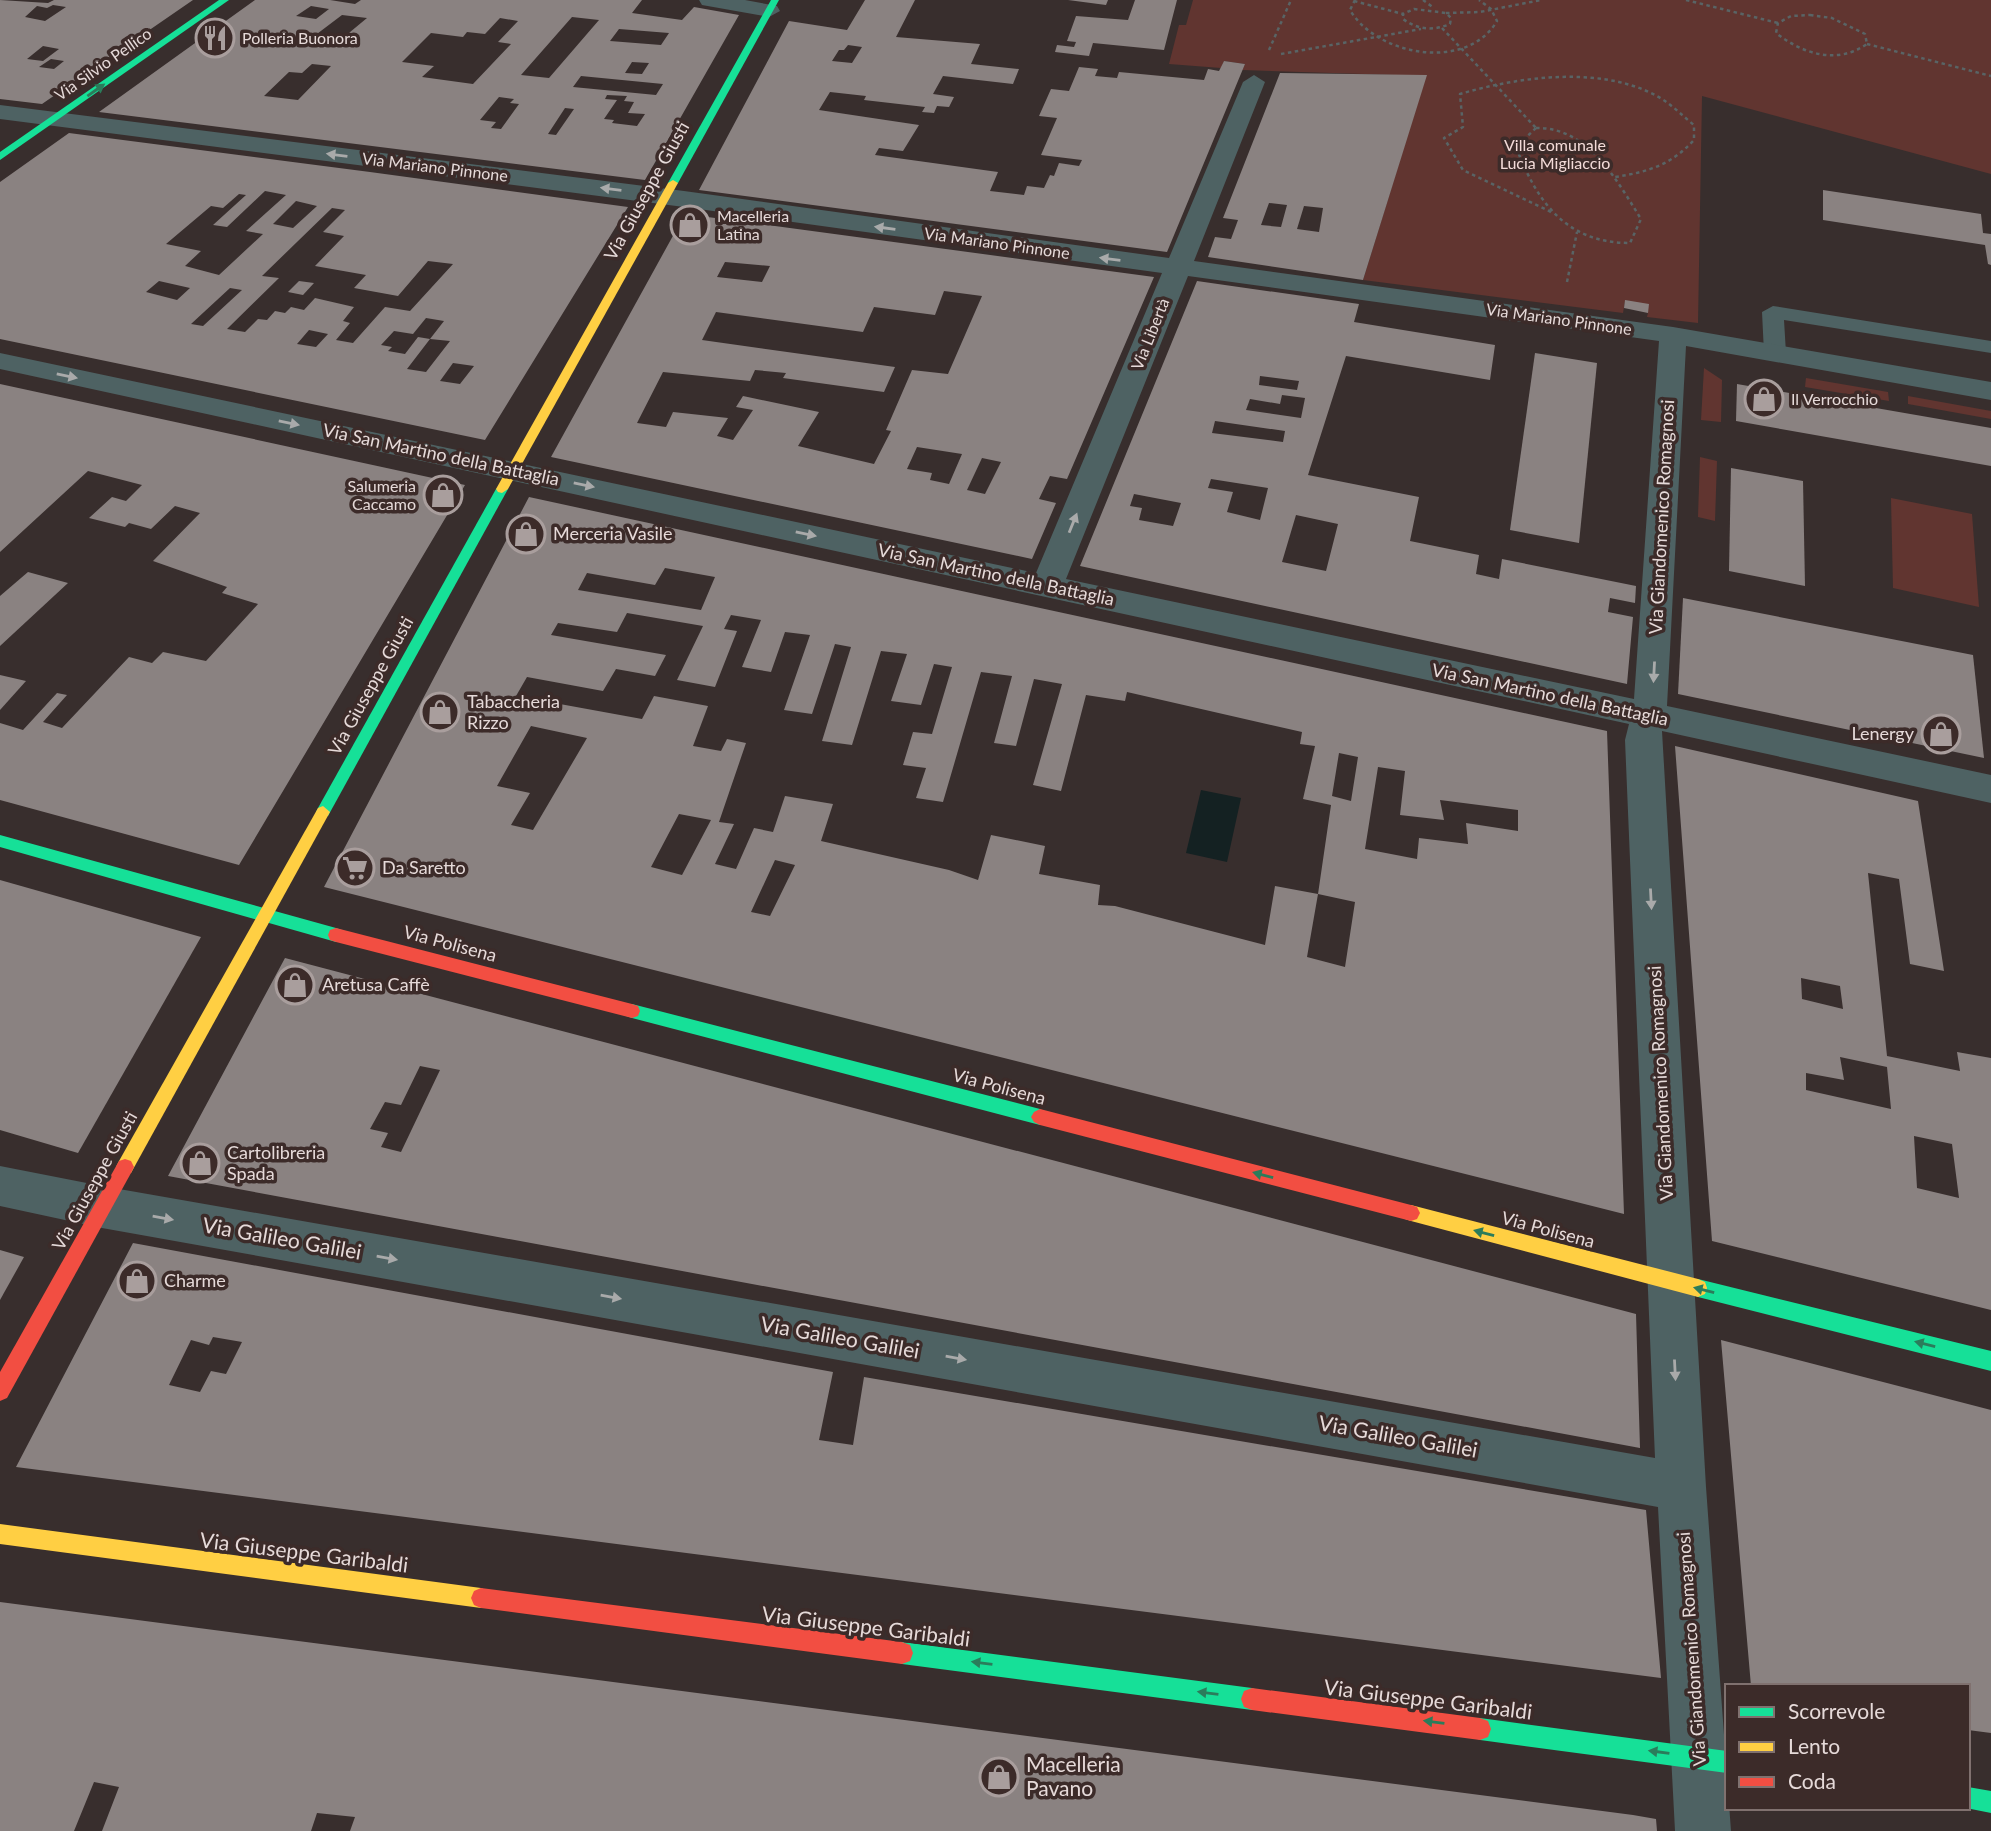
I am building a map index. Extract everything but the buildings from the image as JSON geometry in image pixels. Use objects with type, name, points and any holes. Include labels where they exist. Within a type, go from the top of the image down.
[{"type":"street","name":"Via Silvio Pellico","points":[[0,157],[225,0]]},
{"type":"street","points":[[710,0],[772,6]]},
{"type":"street","name":"Via Giuseppe Giusti","points":[[0,1391],[772,6]]},
{"type":"street","name":"Via Libertà","points":[[1047,586],[1254,82]]},
{"type":"street","name":"Via Mariano Pinnone","points":[[0,112],[666,196],[1673,335],[1991,391]]},
{"type":"street","name":"Via Giandomenico Romagnosi","points":[[1673,335],[1652,694],[1643,740],[1681,1487],[1713,1759],[1703,1831]]},
{"type":"street","name":"Via San Martino della Battaglia","points":[[0,361],[1991,789]]},
{"type":"street","name":"Via Polisena","points":[[0,841],[265,915],[1671,1281],[1991,1360]]},
{"type":"street","name":"Via Galileo Galilei","points":[[0,1186],[103,1208],[1681,1487]]},
{"type":"street","name":"Via Giuseppe Garibaldi","points":[[0,1534],[1713,1759]]},
{"type":"street","points":[[1970,1798],[1991,1802]]},
{"type":"lane","points":[[1775,353],[1773,312],[1991,347]]},
{"type":"path","points":[[1254,82],[1291,0]]},
{"type":"path","points":[[1266,57],[1422,29],[1442,28],[1450,24],[1451,19],[1446,13],[1423,0]]},
{"type":"path","points":[[1434,8],[1410,9],[1403,13],[1354,1],[1350,10],[1352,20],[1373,38],[1417,50],[1462,49],[1483,42],[1495,32],[1497,21],[1491,9],[1479,0]]},
{"type":"path","points":[[1446,13],[1491,9],[1541,0]]},
{"type":"path","points":[[1686,0],[1778,23],[1791,16],[1832,18],[1852,25],[1865,34],[1867,44]]},
{"type":"path","points":[[1403,13],[1403,19],[1410,25],[1422,29]]},
{"type":"path","points":[[1778,23],[1776,33],[1788,44],[1810,53],[1836,56],[1858,53],[1867,44]]},
{"type":"path","points":[[1442,28],[1494,84],[1536,128],[1562,130],[1591,152],[1615,177],[1641,219],[1630,243],[1610,245],[1577,232],[1551,212],[1463,170],[1444,138],[1463,127],[1458,109],[1460,94],[1494,84],[1592,76],[1625,83],[1664,100],[1693,125],[1694,140],[1678,158],[1657,171],[1615,177]]},
{"type":"path","points":[[1867,44],[1991,76]]},
{"type":"path","points":[[1536,128],[1516,147],[1526,177],[1551,212]]},
{"type":"path","points":[[1567,282],[1577,232]]},
{"type":"green space","name":"Villa comunale Lucia Migliaccio","points":[[1193,0],[1991,0],[1991,174],[1702,96],[1698,323],[1647,317],[1648,313],[1625,301],[1623,313],[1363,280],[1426,76],[1242,70],[1245,64],[1224,61],[1221,68],[1169,64],[1179,25],[1186,25]]},
{"type":"green space","points":[[1704,368],[1722,380],[1721,422],[1701,420]]},
{"type":"green space","points":[[1806,378],[1888,392],[1889,401],[1805,387]]},
{"type":"green space","points":[[1908,396],[1991,411],[1991,419],[1908,404]]},
{"type":"green space","points":[[1700,457],[1717,461],[1715,521],[1698,517]]},
{"type":"green space","points":[[1891,498],[1972,514],[1979,607],[1893,588]]},
{"type":"shaded area","points":[[1201,790],[1241,798],[1227,862],[1186,853]]},
{"type":"traffic: fast","points":[[0,157],[225,0]]},
{"type":"traffic: fast","points":[[673,183],[775,0]]},
{"type":"traffic: fast","points":[[323,812],[502,489]]},
{"type":"traffic: fast","points":[[0,841],[336,935]]},
{"type":"traffic: fast","points":[[632,1011],[1040,1117]]},
{"type":"traffic: fast","points":[[1698,1288],[1991,1361]]},
{"type":"traffic: fast","points":[[902,1653],[1252,1699]]},
{"type":"traffic: fast","points":[[1480,1729],[1725,1762]]},
{"type":"traffic: fast","points":[[1970,1798],[1991,1802]]},
{"type":"traffic: slow","points":[[502,489],[673,183]]},
{"type":"traffic: slow","points":[[125,1167],[323,812]]},
{"type":"traffic: slow","points":[[1411,1213],[1698,1288]]},
{"type":"traffic: slow","points":[[0,1534],[481,1598]]},
{"type":"traffic: jam","points":[[336,935],[632,1011]]},
{"type":"traffic: jam","points":[[1040,1117],[1411,1213]]},
{"type":"traffic: jam","points":[[0,1391],[125,1167]]},
{"type":"traffic: jam","points":[[481,1598],[902,1653]]},
{"type":"traffic: jam","points":[[1252,1699],[1480,1729]]},
{"type":"place","name":"Polleria Buonora","points":[[215,38]]},
{"type":"place","name":"Macelleria Latina","points":[[690,225]]},
{"type":"place","name":"Il Verrocchio","points":[[1764,399]]},
{"type":"place","name":"Salumeria Caccamo","points":[[443,495]]},
{"type":"place","name":"Merceria Vasile","points":[[526,534]]},
{"type":"place","name":"Tabaccheria Rizzo","points":[[440,712]]},
{"type":"place","name":"Lenergy","points":[[1941,734]]},
{"type":"place","name":"Da Saretto","points":[[355,868]]},
{"type":"place","name":"Aretusa Caffè","points":[[295,985]]},
{"type":"place","name":"Cartolibreria Spada","points":[[200,1163]]},
{"type":"place","name":"Charme","points":[[137,1281]]},
{"type":"place","name":"Macelleria Pavano","points":[[999,1777]]}]
